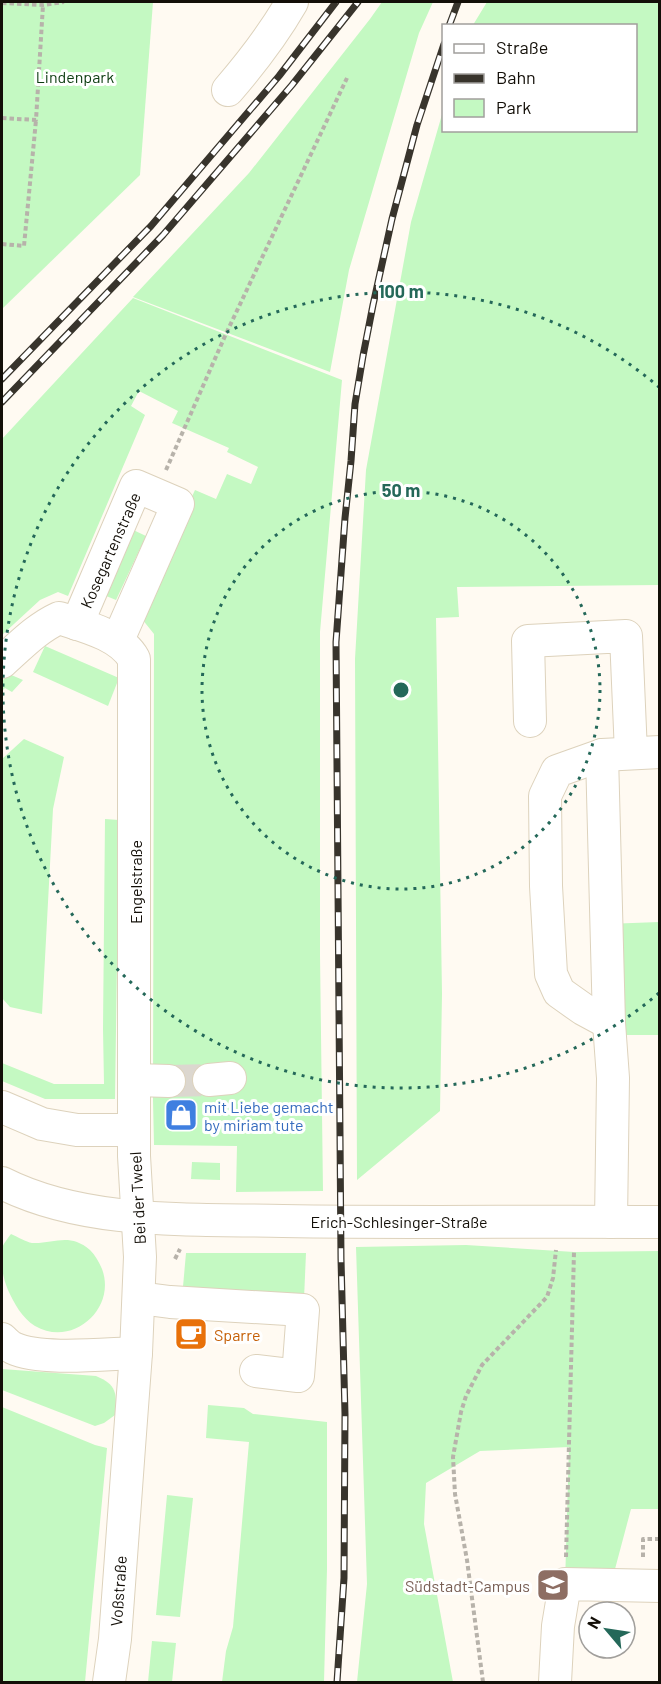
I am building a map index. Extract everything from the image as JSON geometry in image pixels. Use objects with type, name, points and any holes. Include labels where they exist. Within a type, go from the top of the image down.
[{"type":"street","points":[[228,90],[277,29],[292,2]]},
{"type":"street","name":"Kosegartenstraße","points":[[77,624],[136,486],[178,504],[118,640]]},
{"type":"street","points":[[2,662],[47,623],[59,618],[118,640]]},
{"type":"street","points":[[530,721],[528,641],[626,636],[631,753],[609,1023],[614,1078],[611,1222]]},
{"type":"street","name":"Engelstraße","points":[[118,640],[130,650],[134,658],[134,1130]]},
{"type":"street","points":[[609,1023],[558,992],[551,974],[546,886],[545,796],[556,771],[631,753]]},
{"type":"street","points":[[135,1080],[169,1081]]},
{"type":"street","name":"Bei der Tweel","points":[[8,1111],[42,1124],[77,1130],[134,1130],[134,1172],[141,1257],[125,1499]]},
{"type":"street","name":"Erich-Schlesinger-Straße","points":[[2,1183],[78,1210],[138,1217],[329,1222],[660,1222]]},
{"type":"street","points":[[139,1298],[303,1310],[298,1376],[256,1371]]},
{"type":"street","points":[[2,1340],[12,1348],[51,1355],[136,1353]]},
{"type":"street","name":"Voßstraße","points":[[109,1683],[115,1639],[125,1499]]},
{"type":"street","points":[[555,1683],[558,1626],[565,1584],[660,1586]]},
{"type":"path","points":[[2,3],[43,5],[64,2]]},
{"type":"path","points":[[2,244],[24,246],[36,120],[43,5]]},
{"type":"path","points":[[155,495],[225,336],[347,78]]},
{"type":"path","points":[[2,118],[36,120]]},
{"type":"path","points":[[483,1683],[467,1560],[454,1494],[453,1457],[466,1396],[482,1365],[547,1297],[554,1278],[558,1221]]},
{"type":"path","points":[[175,1259],[184,1244]]},
{"type":"path","points":[[565,1584],[574,1252]]},
{"type":"green space","name":"Lindenpark","points":[[2,2],[153,2],[140,175],[2,309]]},
{"type":"green space","points":[[382,2],[433,2],[419,33],[349,270],[330,372],[133,297],[249,173]]},
{"type":"green space","points":[[487,2],[659,2],[659,585],[457,587],[459,617],[436,618],[442,994],[440,1111],[357,1180],[355,659],[366,470],[411,222],[442,114],[442,132],[637,132],[637,24],[474,24]]},
{"type":"green space","points":[[133,298],[342,380],[320,632],[323,1191],[236,1192],[237,1146],[154,1145],[154,634],[138,614],[195,490],[216,499],[227,474],[251,484],[258,467],[227,452],[229,448],[172,423],[178,411],[139,391],[131,406],[145,415],[68,596],[58,592],[40,600],[2,635],[2,439]]},
{"type":"green space","points":[[129,528],[146,536],[116,600],[99,593]]},
{"type":"green space","points":[[45,646],[119,678],[108,706],[33,672]]},
{"type":"green space","points":[[9,674],[23,680],[12,692],[5,688],[2,691],[2,681]]},
{"type":"green space","points":[[24,739],[64,757],[53,809],[42,1014],[10,1007],[2,998],[2,759]]},
{"type":"green space","points":[[105,819],[119,820],[115,1099],[45,1099],[2,1081],[2,1063],[54,1084],[104,1084]]},
{"type":"green space","points":[[659,922],[659,1035],[625,1035],[606,924]]},
{"type":"green space","points":[[192,1162],[220,1163],[220,1180],[191,1179]]},
{"type":"green space","points":[[11,1234],[32,1243],[75,1241],[92,1252],[102,1269],[105,1284],[103,1298],[88,1321],[63,1332],[49,1332],[26,1319],[10,1295],[2,1270],[2,1249]]},
{"type":"green space","points":[[466,1245],[574,1252],[659,1251],[659,1509],[631,1509],[611,1584],[565,1584],[569,1447],[480,1451],[426,1483],[424,1524],[453,1682],[357,1682],[367,1584],[356,1247]]},
{"type":"green space","points":[[186,1253],[306,1253],[304,1299],[182,1298]]},
{"type":"green space","points":[[2,1369],[96,1376],[112,1386],[116,1401],[115,1415],[95,1426],[2,1390]]},
{"type":"green space","points":[[208,1405],[244,1408],[253,1414],[327,1422],[324,1682],[222,1682],[226,1651],[233,1627],[249,1442],[206,1438]]},
{"type":"green space","points":[[2,1407],[107,1448],[85,1682],[2,1682]]},
{"type":"green space","points":[[167,1495],[193,1498],[180,1617],[156,1615]]},
{"type":"green space","points":[[152,1641],[176,1643],[172,1682],[148,1682]]},
{"type":"tunnel","points":[[169,1081],[209,1080]]},
{"type":"railway","points":[[2,379],[151,226],[279,76],[336,2]]},
{"type":"railway","points":[[2,402],[163,235],[292,85],[358,2]]},
{"type":"railway","points":[[450,24],[458,2]]},
{"type":"railway","points":[[337,1682],[344,1578],[345,1414],[341,1259],[336,642],[355,404],[363,356],[392,219],[417,125],[442,50]]},
{"type":"place","name":"mit Liebe gemacht by miriam tute","points":[[181,1115]]},
{"type":"place","name":"Sparre","points":[[191,1334]]},
{"type":"place","name":"Südstadt-Campus","points":[[553,1585]]}]
